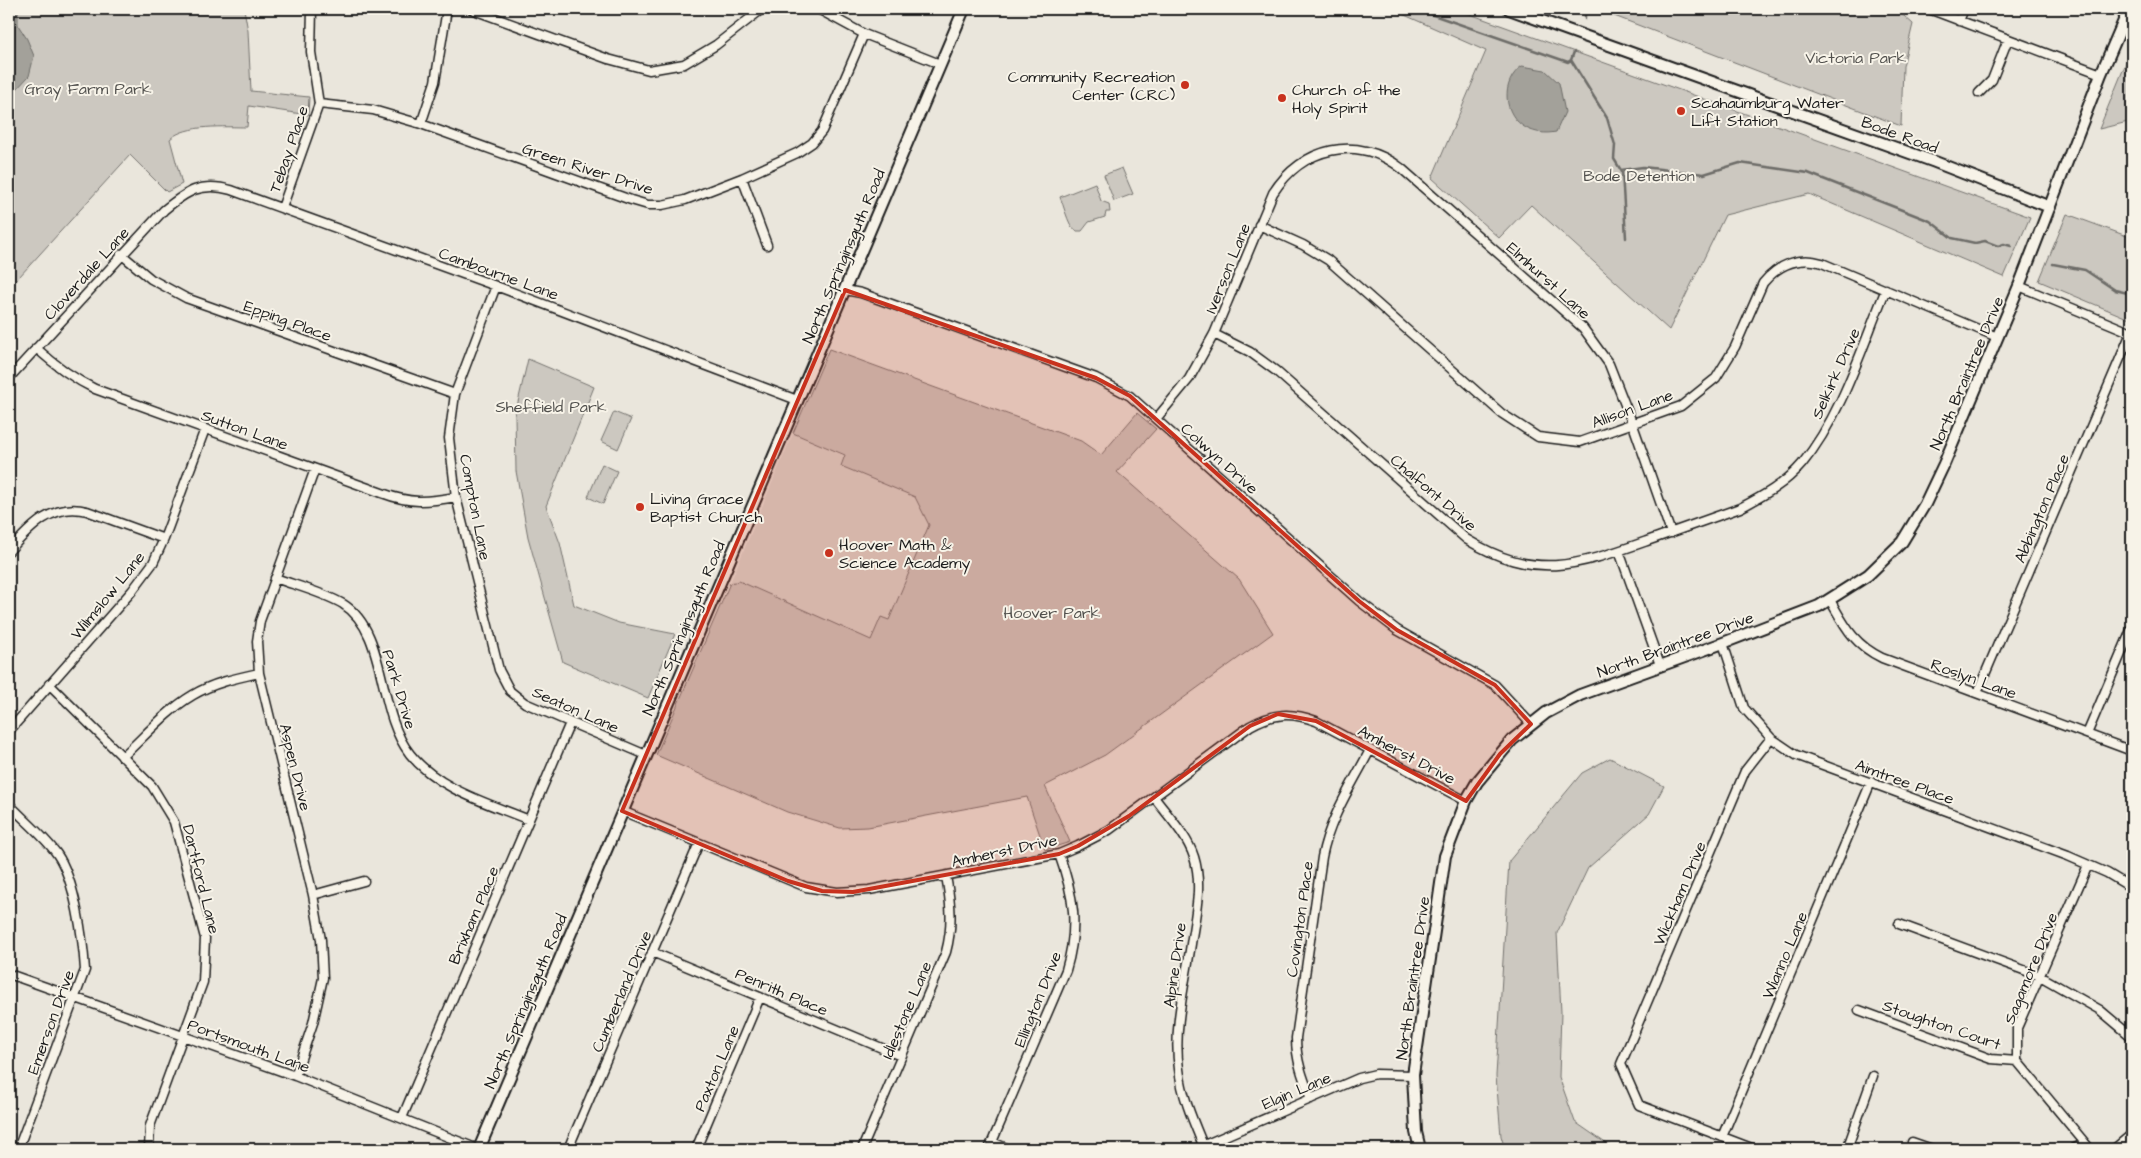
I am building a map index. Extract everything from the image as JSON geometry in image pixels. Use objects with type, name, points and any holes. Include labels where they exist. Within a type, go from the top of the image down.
[{"type":"street","name":"Tebay Place","points":[[282,208],[319,104],[311,52],[312,9]]},
{"type":"street","points":[[421,124],[435,82],[447,9]]},
{"type":"street","points":[[471,9],[608,58],[649,70],[684,64],[716,45],[762,9]]},
{"type":"street","points":[[818,9],[864,34],[940,64]]},
{"type":"street","name":"North Springinsguth Road","points":[[478,1149],[964,9]]},
{"type":"street","name":"Bode Road","points":[[1509,9],[1935,162],[2050,207]]},
{"type":"street","points":[[1929,9],[1959,22],[2101,74]]},
{"type":"street","points":[[1959,22],[1964,9]]},
{"type":"street","points":[[2050,207],[2101,74],[2130,9]]},
{"type":"street","name":"Green River Drive","points":[[319,104],[373,110],[421,124],[631,200],[662,205],[678,202],[742,178],[797,153],[812,143],[822,132],[864,34]]},
{"type":"street","points":[[1979,93],[1992,80],[2008,40]]},
{"type":"street","name":"Elmhurst Lane","points":[[1340,150],[1351,149],[1375,153],[1395,163],[1583,328],[1609,364],[1633,424],[1671,533]]},
{"type":"street","name":"Iverson Lane","points":[[1156,419],[1190,379],[1214,334],[1272,193],[1294,168],[1317,154],[1340,150]]},
{"type":"street","points":[[742,178],[767,245]]},
{"type":"street","name":"Cambourne Lane","points":[[189,191],[206,187],[221,187],[496,286],[797,400]]},
{"type":"street","name":"Cloverdale Lane","points":[[9,378],[121,254],[164,210],[189,191]]},
{"type":"street","name":"North Braintree Drive","points":[[1420,1149],[1416,1132],[1413,1075],[1445,856],[1466,801],[1500,754],[1531,724],[1546,713],[1580,695],[1806,612],[1830,600],[1868,575],[1902,542],[1944,464],[2050,207]]},
{"type":"street","name":"Allison Lane","points":[[1259,225],[1303,245],[1328,260],[1501,413],[1538,438],[1580,442],[1681,406],[1716,378],[1735,347],[1763,283],[1779,268],[1790,262],[1800,260],[1815,261],[1886,289],[1997,337]]},
{"type":"street","name":"Epping Place","points":[[121,254],[150,280],[186,298],[455,394]]},
{"type":"street","name":"Compton Lane","points":[[496,286],[455,394],[449,438],[456,497],[502,679]]},
{"type":"street","points":[[2019,286],[2132,333]]},
{"type":"street","name":"Selkirk Drive","points":[[1671,533],[1740,508],[1762,497],[1783,482],[1802,464],[1834,416],[1886,289]]},
{"type":"street","name":"Colwyn Drive","points":[[845,290],[861,293],[1096,378],[1130,396],[1359,601],[1397,630],[1495,685],[1531,724]]},
{"type":"street","name":"Abbington Place","points":[[1977,693],[2132,333]]},
{"type":"street","name":"Chalfont Drive","points":[[1214,334],[1250,352],[1276,371],[1455,530],[1479,547],[1510,559],[1546,566],[1569,565],[1588,561],[1671,533]]},
{"type":"street","name":"Sutton Lane","points":[[36,348],[79,382],[405,501],[427,502],[456,497]]},
{"type":"street","name":"Wilmslow Lane","points":[[9,732],[144,577],[164,539],[205,429]]},
{"type":"street","name":"Aspen Drive","points":[[295,1076],[313,1023],[323,978],[322,940],[256,656],[258,631],[275,578],[315,469]]},
{"type":"street","points":[[9,550],[33,526],[64,509],[77,509],[88,512],[164,539]]},
{"type":"street","points":[[1619,551],[1660,665]]},
{"type":"street","name":"Park Drive","points":[[275,578],[337,602],[351,610],[359,618],[371,641],[393,724],[404,746],[417,762],[448,786],[529,820]]},
{"type":"street","name":"Roslyn Lane","points":[[1830,600],[1852,637],[1872,653],[2132,751]]},
{"type":"street","points":[[2087,734],[2132,628]]},
{"type":"street","name":"Aimtree Place","points":[[1723,643],[1744,708],[1771,738],[1796,755],[2088,865],[2132,888]]},
{"type":"street","points":[[122,757],[160,721],[193,695],[231,679],[259,673]]},
{"type":"street","name":"Seaton Lane","points":[[502,679],[510,691],[525,703],[570,724],[646,755]]},
{"type":"street","name":"Dartford Lane","points":[[49,684],[152,786],[174,822],[205,938],[203,982],[150,1126],[148,1149]]},
{"type":"street","name":"Amherst Drive","points":[[622,811],[788,881],[822,891],[852,892],[1059,854],[1109,830],[1250,726],[1264,718],[1278,714],[1301,716],[1316,721],[1466,801]]},
{"type":"street","name":"Brixham Place","points":[[402,1118],[570,724]]},
{"type":"street","name":"Wickham Drive","points":[[1722,1137],[1639,1105],[1621,1064],[1745,771],[1771,738]]},
{"type":"street","name":"Covington Place","points":[[1311,1099],[1299,1067],[1296,1054],[1296,1038],[1322,857],[1325,842],[1335,816],[1370,750]]},
{"type":"street","name":"Wianno Lane","points":[[1722,1137],[1871,782]]},
{"type":"street","name":"Alpine Drive","points":[[1154,797],[1190,845],[1198,873],[1197,899],[1179,1022],[1178,1068],[1183,1091],[1203,1145]]},
{"type":"street","name":"Emerson Drive","points":[[9,804],[57,855],[71,886],[83,939],[85,970],[73,997],[18,1149]]},
{"type":"street","name":"Cumberland Drive","points":[[568,1149],[699,844]]},
{"type":"street","name":"Ellington Drive","points":[[991,1146],[1066,970],[1071,954],[1074,935],[1073,900],[1059,854]]},
{"type":"street","name":"Sagamore Drive","points":[[2017,1061],[2017,1028],[2088,865]]},
{"type":"street","name":"Idlestone Lane","points":[[862,1149],[946,952],[950,937],[952,909],[946,876]]},
{"type":"street","points":[[313,895],[364,881]]},
{"type":"street","points":[[1899,924],[2040,976],[2100,1010],[2132,1037]]},
{"type":"street","name":"Penrith Place","points":[[652,952],[901,1056]]},
{"type":"street","name":"Portsmouth Lane","points":[[9,974],[295,1076],[478,1149]]},
{"type":"street","name":"Paxton Lane","points":[[696,1149],[760,997]]},
{"type":"street","name":"Stoughton Court","points":[[1859,1010],[1991,1059],[2017,1061]]},
{"type":"street","points":[[2017,1061],[2087,1146],[2073,1149]]},
{"type":"street","name":"Elgin Lane","points":[[1195,1149],[1359,1078],[1376,1074],[1413,1075]]},
{"type":"street","points":[[1847,1149],[1873,1076]]},
{"type":"street","points":[[2114,1149],[2132,1134]]},
{"type":"street","points":[[1722,1137],[1754,1149]]},
{"type":"street","points":[[1912,1142],[1932,1149]]},
{"type":"street","points":[[991,1146],[1009,1149]]},
{"type":"highlighted area","points":[[845,290],[1096,378],[1130,396],[1359,601],[1397,630],[1495,685],[1531,724],[1500,754],[1466,801],[1316,721],[1278,714],[1250,726],[1129,816],[1078,846],[1059,854],[853,892],[822,891],[788,881],[622,811]]},
{"type":"shaded area","points":[[9,9],[18,9],[18,25],[27,39],[34,56],[29,76],[15,91],[9,94]]},
{"type":"shaded area","points":[[1522,66],[1545,70],[1559,83],[1565,112],[1556,132],[1541,133],[1530,130],[1518,122],[1513,115],[1507,98],[1508,89],[1510,81]]},
{"type":"shaded area","name":"Hoover Math & Science Academy","points":[[793,433],[845,456],[841,466],[915,497],[929,525],[889,620],[881,617],[871,641],[739,581],[730,583]]},
{"type":"green space","name":"Gray Farm Park","points":[[9,9],[244,9],[248,31],[251,91],[309,97],[308,115],[249,106],[247,127],[206,127],[177,134],[170,139],[182,184],[167,192],[130,155],[9,288]]},
{"type":"green space","name":"Bode Detention","points":[[1391,9],[1456,9],[2030,217],[2004,277],[1809,194],[1725,215],[1669,330],[1531,205],[1499,238],[1432,178],[1486,51]]},
{"type":"green space","name":"Victoria Park","points":[[1596,9],[1896,9],[1913,24],[1903,66],[1901,126]]},
{"type":"green space","points":[[2132,48],[2132,121],[2099,129]]},
{"type":"green space","points":[[1122,168],[1133,194],[1114,201],[1104,175]]},
{"type":"green space","points":[[1095,183],[1101,201],[1109,204],[1110,212],[1106,212],[1105,217],[1089,222],[1082,231],[1077,231],[1071,226],[1060,197]]},
{"type":"green space","points":[[2067,214],[2132,238],[2132,320],[2039,281]]},
{"type":"green space","name":"Hoover Park","points":[[829,349],[1081,441],[1101,455],[1137,413],[1156,429],[1117,472],[1239,579],[1273,633],[1105,755],[1045,786],[1070,842],[1045,850],[1027,797],[868,827],[840,828],[787,812],[656,755],[730,583],[739,581],[871,640],[881,617],[889,620],[929,525],[915,497],[841,466],[845,455],[793,433]]},
{"type":"green space","name":"Sheffield Park","points":[[528,359],[594,387],[546,506],[560,543],[574,605],[619,623],[675,634],[648,698],[563,662],[528,537],[516,471],[515,415]]},
{"type":"green space","points":[[614,412],[631,419],[618,449],[601,441]]},
{"type":"green space","points":[[602,464],[617,471],[603,504],[588,497]]},
{"type":"green space","points":[[1610,758],[1664,786],[1649,814],[1588,868],[1557,933],[1561,1012],[1559,1077],[1575,1122],[1614,1149],[1505,1149],[1501,1136],[1496,1076],[1509,861],[1582,773]]},
{"type":"waterway","points":[[1416,9],[1568,62],[1571,60],[1574,52]]},
{"type":"waterway","points":[[1585,9],[1585,19]]},
{"type":"waterway","points":[[1571,60],[1607,118],[1615,145],[1614,159],[1622,172],[1626,238]]},
{"type":"waterway","points":[[1621,170],[1643,167],[1704,174],[1740,163],[1808,173],[1930,221],[1952,238],[1975,243],[1985,241],[1998,246],[2004,244],[2011,246]]},
{"type":"waterway","points":[[2053,264],[2085,270],[2115,290],[2132,294]]},
{"type":"place","name":"Community Recreation Center (CRC)","points":[[1185,85]]},
{"type":"place","name":"Church of the Holy Spirit","points":[[1282,98]]},
{"type":"place","name":"Scahaumburg Water Lift Station","points":[[1681,111]]},
{"type":"place","name":"Living Grace Baptist Church","points":[[640,507]]},
{"type":"place","name":"Hoover Math & Science Academy","points":[[829,553]]}]
